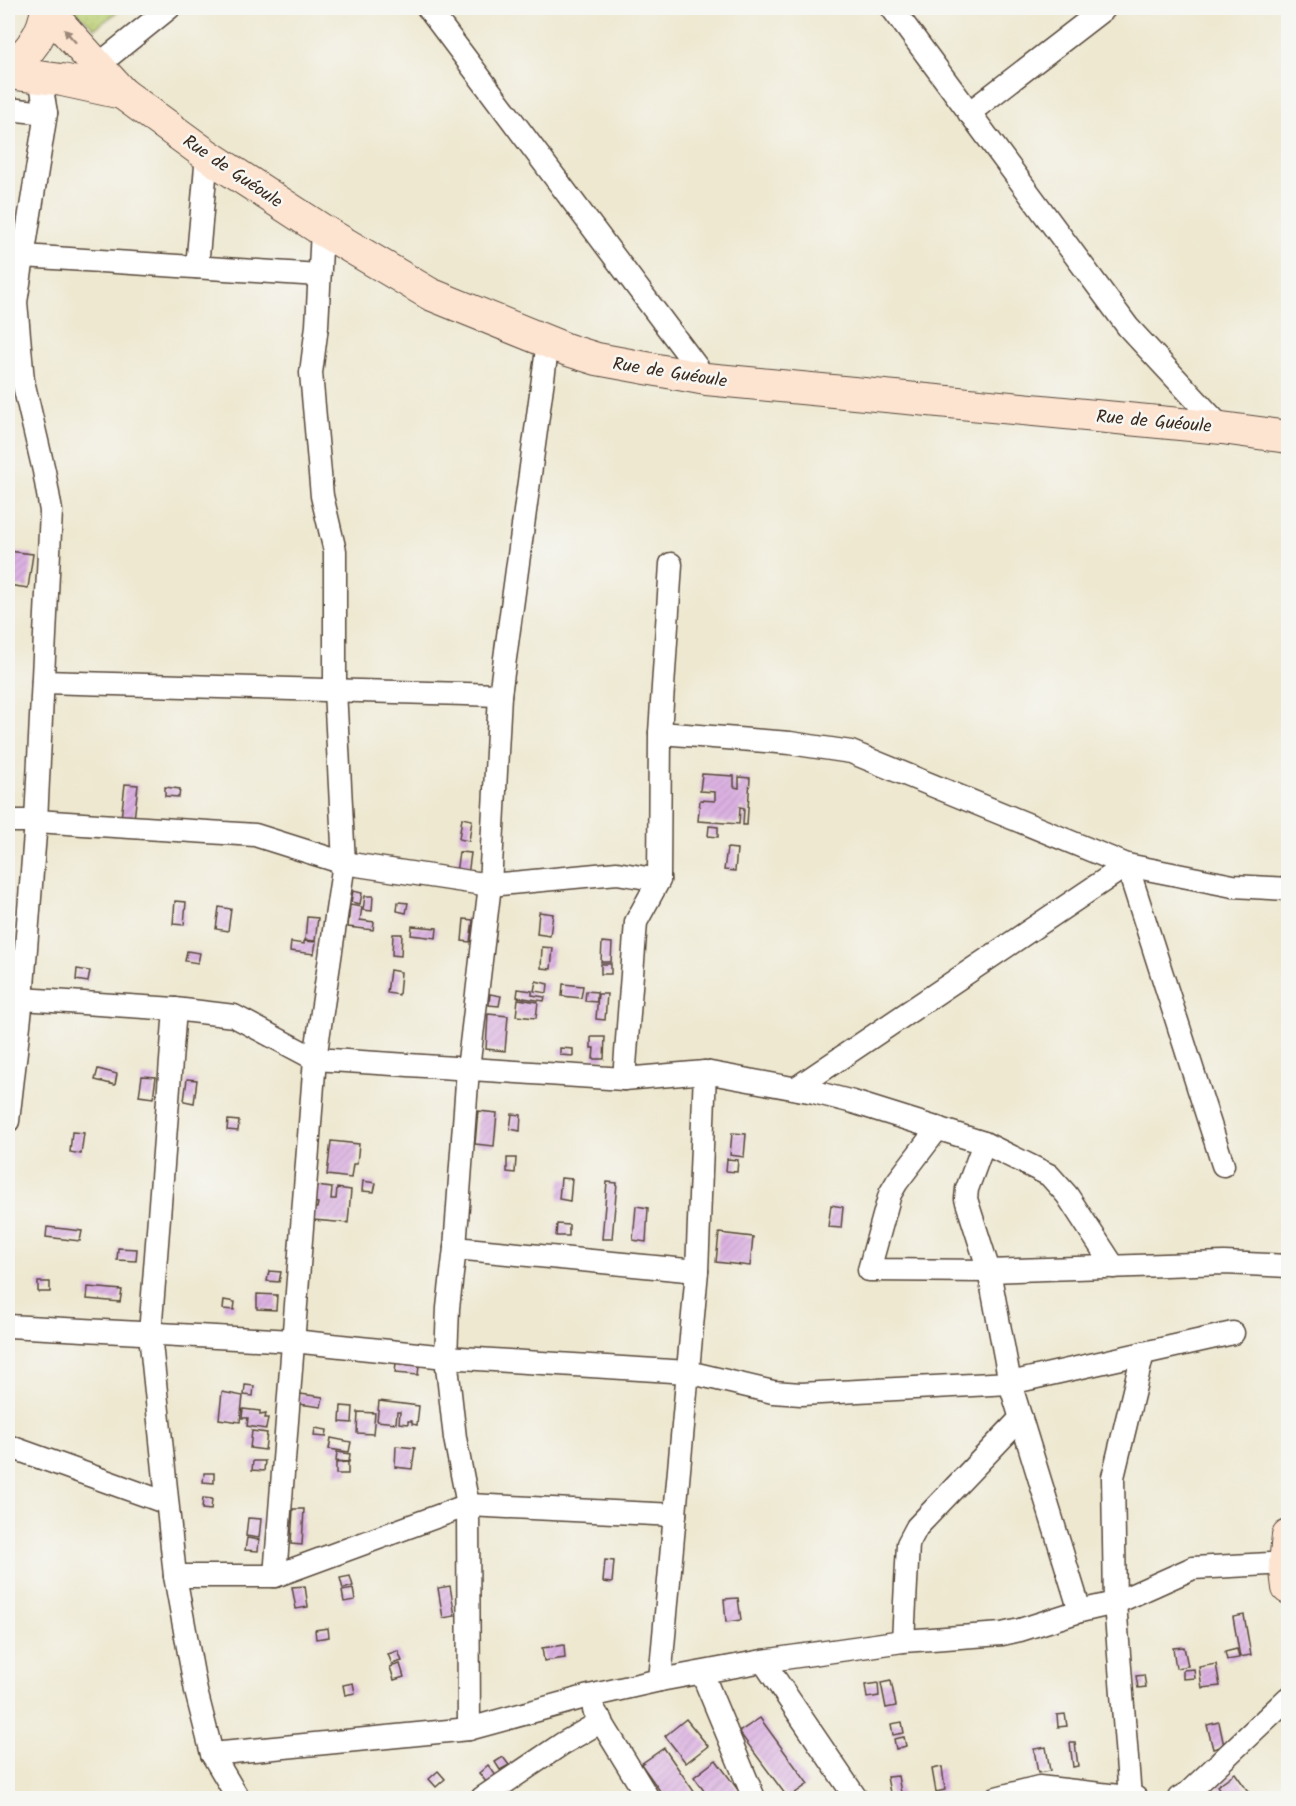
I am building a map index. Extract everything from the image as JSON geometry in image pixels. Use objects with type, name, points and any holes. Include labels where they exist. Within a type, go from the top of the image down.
[{"type":"main road","name":"Rue de Guéoule","points":[[47,9],[122,93],[207,154],[322,230],[430,294],[548,342],[597,359],[706,380],[1222,428],[1288,438]]},
{"type":"main road","points":[[8,66],[31,48],[42,30],[47,9]]},
{"type":"main road","name":"Rue de Guéoule","points":[[8,73],[122,93]]},
{"type":"street","points":[[97,66],[169,8]]},
{"type":"street","points":[[428,8],[706,380]]},
{"type":"street","points":[[892,8],[1128,327],[1222,428]]},
{"type":"street","points":[[969,113],[1095,10]]},
{"type":"street","points":[[8,1121],[22,999],[36,821],[51,511],[23,381],[16,302],[46,113],[40,77]]},
{"type":"street","points":[[8,109],[46,113]]},
{"type":"street","points":[[196,267],[207,154]]},
{"type":"street","points":[[275,1576],[315,1059],[344,863],[335,690],[335,551],[322,496],[311,373],[317,326],[322,230]]},
{"type":"street","points":[[23,256],[319,275]]},
{"type":"street","points":[[469,1729],[468,1505],[455,1438],[446,1357],[448,1308],[455,1248],[468,1069],[490,885],[500,695],[548,342]]},
{"type":"street","points":[[624,1079],[636,922],[659,880],[660,733],[671,564]]},
{"type":"street","points":[[43,682],[500,695]]},
{"type":"street","points":[[660,733],[790,743],[851,752],[1127,865],[1233,886],[1288,889]]},
{"type":"street","points":[[8,821],[255,835],[344,863],[490,885],[617,873],[659,880]]},
{"type":"street","points":[[796,1088],[1127,865]]},
{"type":"street","points":[[1127,865],[1223,1164]]},
{"type":"street","points":[[22,999],[175,1009],[234,1016],[315,1059],[624,1079],[705,1072],[796,1088],[853,1102],[984,1143],[1049,1175],[1059,1184],[1114,1267]]},
{"type":"street","points":[[175,1009],[150,1334],[175,1576],[196,1691],[212,1754],[238,1798]]},
{"type":"street","points":[[660,1680],[697,1271],[705,1072]]},
{"type":"street","points":[[938,1128],[890,1194],[869,1270],[989,1271],[1224,1263],[1288,1266]]},
{"type":"street","points":[[984,1143],[967,1189],[966,1199],[989,1271],[1010,1383],[1080,1611]]},
{"type":"street","points":[[455,1248],[697,1271]]},
{"type":"street","points":[[8,1326],[293,1341],[446,1357],[688,1372],[773,1392],[801,1394],[1010,1383],[1233,1333]]},
{"type":"street","points":[[996,1798],[1042,1793],[1133,1798],[1115,1603],[1113,1477],[1143,1353]]},
{"type":"street","points":[[903,1641],[908,1544],[911,1535],[1021,1418]]},
{"type":"street","points":[[8,1446],[167,1503]]},
{"type":"street","points":[[175,1576],[275,1576],[468,1505],[675,1515]]},
{"type":"street","points":[[212,1754],[469,1729],[585,1697],[763,1661],[903,1641],[1002,1634],[1115,1603],[1193,1568],[1288,1563]]},
{"type":"street","points":[[763,1661],[856,1798]]},
{"type":"street","points":[[702,1673],[754,1798]]},
{"type":"street","points":[[585,1697],[648,1798]]},
{"type":"street","points":[[1179,1796],[1288,1698]]},
{"type":"street","points":[[482,1798],[562,1744],[602,1721]]},
{"type":"green space","points":[[72,8],[123,8],[95,28]]},
{"type":"building","points":[[8,551],[33,554],[28,588],[8,585]]},
{"type":"building","points":[[702,774],[734,776],[734,787],[739,788],[739,777],[750,778],[747,825],[743,825],[744,808],[740,807],[739,824],[698,821],[700,800],[715,801],[715,792],[700,791]]},
{"type":"building","points":[[125,784],[138,785],[134,820],[121,819]]},
{"type":"building","points":[[165,787],[180,789],[179,797],[165,796]]},
{"type":"building","points":[[462,818],[472,820],[469,841],[459,839]]},
{"type":"building","points":[[709,826],[718,827],[718,837],[708,836]]},
{"type":"building","points":[[727,848],[737,849],[735,871],[724,870]]},
{"type":"building","points":[[459,852],[471,853],[468,875],[456,873]]},
{"type":"building","points":[[353,891],[362,893],[360,904],[351,902]]},
{"type":"building","points":[[365,896],[373,896],[372,911],[363,910]]},
{"type":"building","points":[[175,901],[186,902],[184,925],[173,924]]},
{"type":"building","points":[[398,902],[408,903],[406,913],[397,911]]},
{"type":"building","points":[[350,905],[362,907],[360,920],[374,922],[373,930],[348,927]]},
{"type":"building","points":[[219,907],[231,909],[228,931],[216,929]]},
{"type":"building","points":[[539,912],[553,914],[550,936],[537,934]]},
{"type":"building","points":[[307,917],[318,918],[315,941],[305,940]]},
{"type":"building","points":[[464,919],[473,920],[470,942],[462,941]]},
{"type":"building","points":[[412,926],[437,928],[436,938],[411,935]]},
{"type":"building","points":[[393,934],[402,934],[401,956],[392,955]]},
{"type":"building","points":[[304,941],[316,942],[314,954],[290,951],[291,942],[304,944]]},
{"type":"building","points":[[602,942],[612,943],[611,962],[601,962]]},
{"type":"building","points":[[542,947],[553,948],[551,969],[541,968]]},
{"type":"building","points":[[187,951],[200,953],[198,963],[185,961]]},
{"type":"building","points":[[601,964],[611,964],[611,974],[601,974]]},
{"type":"building","points":[[77,969],[90,971],[88,982],[76,980]]},
{"type":"building","points":[[390,970],[401,972],[399,995],[387,993]]},
{"type":"building","points":[[536,981],[548,984],[547,993],[534,991]]},
{"type":"building","points":[[563,984],[583,986],[581,998],[562,996]]},
{"type":"building","points":[[518,989],[532,991],[532,995],[545,997],[544,1001],[517,997]]},
{"type":"building","points":[[586,991],[597,992],[597,1002],[585,1001]]},
{"type":"building","points":[[490,994],[501,996],[499,1006],[489,1005]]},
{"type":"building","points":[[598,994],[607,994],[605,1020],[596,1019]]},
{"type":"building","points":[[518,999],[538,1002],[536,1018],[516,1016]]},
{"type":"building","points":[[488,1014],[508,1016],[505,1051],[486,1049]]},
{"type":"building","points":[[591,1037],[605,1037],[604,1059],[593,1059],[594,1048],[591,1048]]},
{"type":"building","points":[[560,1048],[573,1049],[573,1056],[560,1055]]},
{"type":"building","points":[[98,1069],[117,1074],[115,1085],[95,1080]]},
{"type":"building","points":[[142,1076],[156,1077],[153,1098],[139,1096]]},
{"type":"building","points":[[187,1079],[197,1080],[194,1103],[184,1101]]},
{"type":"building","points":[[478,1111],[497,1113],[494,1146],[475,1144]]},
{"type":"building","points":[[512,1114],[521,1115],[520,1131],[510,1129]]},
{"type":"building","points":[[228,1120],[239,1121],[238,1131],[227,1130]]},
{"type":"building","points":[[72,1132],[84,1133],[81,1154],[70,1152]]},
{"type":"building","points":[[732,1133],[746,1134],[744,1157],[730,1155]]},
{"type":"building","points":[[331,1141],[359,1144],[357,1164],[353,1164],[351,1178],[327,1175]]},
{"type":"building","points":[[507,1158],[516,1158],[515,1173],[507,1172]]},
{"type":"building","points":[[727,1159],[738,1160],[737,1172],[726,1171]]},
{"type":"building","points":[[561,1178],[572,1179],[570,1201],[559,1199]]},
{"type":"building","points":[[363,1181],[376,1183],[374,1192],[362,1191]]},
{"type":"building","points":[[607,1182],[617,1183],[612,1239],[602,1239]]},
{"type":"building","points":[[316,1186],[332,1188],[331,1199],[336,1199],[337,1188],[351,1190],[348,1223],[313,1220],[314,1208],[317,1208],[318,1203],[314,1202]]},
{"type":"building","points":[[831,1205],[843,1207],[841,1228],[828,1227]]},
{"type":"building","points":[[636,1206],[648,1208],[646,1242],[633,1240]]},
{"type":"building","points":[[557,1224],[569,1225],[569,1236],[556,1236]]},
{"type":"building","points":[[47,1227],[82,1231],[80,1241],[46,1237]]},
{"type":"building","points":[[719,1233],[753,1237],[750,1266],[716,1262]]},
{"type":"building","points":[[118,1248],[137,1249],[136,1261],[117,1260]]},
{"type":"building","points":[[269,1271],[281,1272],[279,1282],[267,1281]]},
{"type":"building","points":[[38,1282],[50,1282],[50,1292],[38,1292]]},
{"type":"building","points":[[88,1287],[122,1290],[120,1302],[87,1299]]},
{"type":"building","points":[[257,1294],[277,1295],[276,1310],[257,1309]]},
{"type":"building","points":[[224,1300],[235,1302],[234,1310],[223,1309]]},
{"type":"building","points":[[396,1363],[419,1365],[418,1375],[395,1373]]},
{"type":"building","points":[[245,1385],[254,1386],[253,1396],[244,1395]]},
{"type":"building","points":[[222,1392],[243,1396],[240,1422],[219,1419]]},
{"type":"building","points":[[300,1394],[323,1397],[321,1407],[299,1404]]},
{"type":"building","points":[[379,1401],[419,1406],[417,1425],[412,1424],[412,1421],[408,1421],[408,1424],[399,1423],[400,1412],[397,1412],[396,1423],[377,1421]]},
{"type":"building","points":[[341,1406],[353,1407],[352,1423],[340,1422]]},
{"type":"building","points":[[243,1409],[260,1411],[260,1415],[266,1414],[265,1418],[268,1418],[266,1429],[247,1426],[248,1418],[242,1418]]},
{"type":"building","points":[[358,1412],[375,1413],[373,1434],[357,1433]]},
{"type":"building","points":[[315,1428],[327,1430],[326,1437],[314,1436]]},
{"type":"building","points":[[252,1431],[267,1433],[265,1450],[250,1448]]},
{"type":"building","points":[[331,1438],[351,1442],[349,1452],[329,1449]]},
{"type":"building","points":[[396,1446],[415,1448],[412,1469],[395,1467]]},
{"type":"building","points":[[337,1452],[350,1454],[349,1462],[336,1461]]},
{"type":"building","points":[[253,1461],[265,1461],[264,1471],[252,1470]]},
{"type":"building","points":[[348,1462],[348,1474],[336,1474],[336,1463]]},
{"type":"building","points":[[204,1473],[214,1473],[214,1483],[203,1482]]},
{"type":"building","points":[[203,1498],[212,1499],[211,1510],[202,1509]]},
{"type":"building","points":[[293,1509],[304,1509],[302,1545],[291,1544]]},
{"type":"building","points":[[248,1518],[261,1519],[259,1538],[246,1536]]},
{"type":"building","points":[[247,1538],[259,1540],[258,1551],[245,1550]]},
{"type":"building","points":[[605,1560],[614,1561],[612,1583],[603,1582]]},
{"type":"building","points":[[350,1576],[353,1586],[343,1589],[340,1578]]},
{"type":"building","points":[[305,1586],[308,1607],[296,1609],[292,1587]]},
{"type":"building","points":[[450,1586],[455,1616],[443,1618],[438,1588]]},
{"type":"building","points":[[353,1589],[355,1600],[344,1602],[342,1591]]},
{"type":"building","points":[[738,1598],[741,1620],[726,1622],[724,1599]]},
{"type":"building","points":[[1244,1615],[1251,1655],[1240,1657],[1233,1617]]},
{"type":"building","points":[[328,1628],[329,1637],[316,1639],[315,1630]]},
{"type":"building","points":[[564,1645],[565,1658],[544,1661],[542,1648]]},
{"type":"building","points":[[1184,1647],[1188,1666],[1176,1668],[1173,1648]]},
{"type":"building","points":[[1237,1649],[1239,1658],[1227,1660],[1225,1652]]},
{"type":"building","points":[[398,1651],[402,1661],[392,1664],[388,1654]]},
{"type":"building","points":[[400,1664],[404,1677],[394,1680],[390,1667]]},
{"type":"building","points":[[1216,1664],[1220,1686],[1202,1688],[1199,1667]]},
{"type":"building","points":[[1194,1669],[1195,1678],[1183,1679],[1183,1670]]},
{"type":"building","points":[[1144,1675],[1146,1687],[1138,1688],[1136,1676]]},
{"type":"building","points":[[891,1681],[896,1706],[886,1708],[881,1683]]},
{"type":"building","points":[[353,1683],[355,1693],[345,1695],[343,1685]]},
{"type":"building","points":[[878,1683],[879,1696],[867,1698],[865,1685]]},
{"type":"building","points":[[1065,1714],[1067,1726],[1058,1727],[1057,1715]]},
{"type":"building","points":[[760,1718],[808,1784],[788,1798],[739,1732]]},
{"type":"building","points":[[686,1719],[708,1746],[686,1763],[665,1736]]},
{"type":"building","points":[[902,1722],[904,1733],[893,1735],[891,1724]]},
{"type":"building","points":[[1219,1722],[1224,1746],[1213,1749],[1207,1725]]},
{"type":"building","points":[[904,1737],[906,1746],[896,1749],[894,1739]]},
{"type":"building","points":[[1070,1743],[1075,1743],[1078,1766],[1073,1767]]},
{"type":"building","points":[[1046,1747],[1050,1771],[1038,1773],[1034,1749]]},
{"type":"building","points":[[664,1748],[695,1793],[688,1798],[665,1798],[641,1764]]},
{"type":"building","points":[[503,1757],[509,1765],[500,1770],[495,1762]]},
{"type":"building","points":[[716,1760],[744,1798],[709,1798],[694,1777]]},
{"type":"building","points":[[488,1765],[500,1781],[491,1788],[479,1773]]},
{"type":"building","points":[[942,1767],[945,1790],[936,1792],[932,1769]]},
{"type":"building","points":[[438,1771],[445,1779],[436,1787],[429,1779]]},
{"type":"building","points":[[1235,1773],[1250,1794],[1243,1798],[1226,1798],[1217,1786]]},
{"type":"building","points":[[898,1776],[902,1798],[891,1798],[887,1777]]}]
